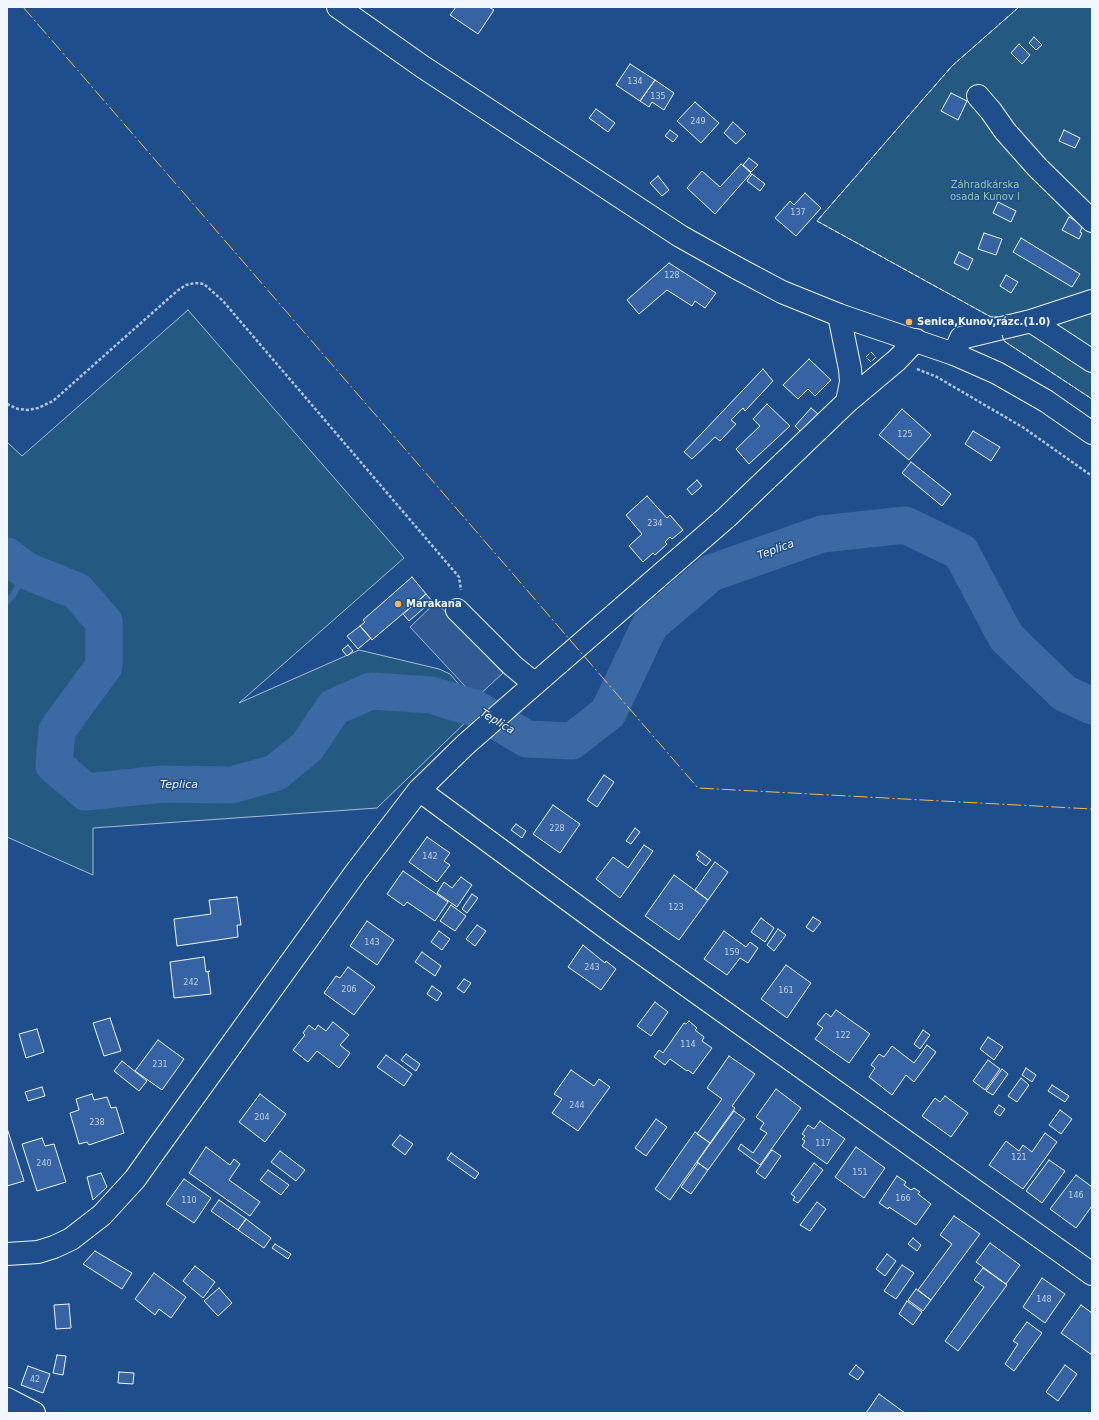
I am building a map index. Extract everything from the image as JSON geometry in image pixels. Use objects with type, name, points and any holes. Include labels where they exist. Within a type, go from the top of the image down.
[{"type":"street","points":[[338,7],[423,67],[680,236],[766,285],[839,315],[954,354],[997,373],[1046,401],[1092,433]]},
{"type":"street","points":[[978,96],[991,110],[1005,131],[1037,167],[1092,221]]},
{"type":"street","points":[[954,354],[961,338],[1031,320],[1092,301]]},
{"type":"street","points":[[839,315],[850,369],[850,392],[847,402]]},
{"type":"street","points":[[1031,320],[1092,361]]},
{"type":"street","points":[[7,1254],[38,1252],[72,1239],[85,1230],[116,1200],[152,1155],[351,878],[419,790],[465,745],[721,522],[847,402],[897,360],[916,340]]},
{"type":"street","points":[[457,610],[513,666],[535,684]]},
{"type":"street","points":[[419,790],[616,935],[1092,1274]]},
{"type":"street","points":[[7,1399],[34,1413]]},
{"type":"path","points":[[7,404],[18,409],[28,410],[38,408],[53,401],[176,291],[186,285],[195,283],[204,284],[223,301],[459,577],[461,586],[457,610]]},
{"type":"path","points":[[914,368],[937,378],[1024,428],[1092,476]]},
{"type":"green space","name":"Záhradkárska osada Kunov I","points":[[1019,7],[1092,7],[1092,399],[1004,341],[998,317],[991,317],[817,221],[952,66]]},
{"type":"green space","points":[[188,310],[404,558],[239,703],[359,650],[439,669],[450,674],[475,703],[473,715],[377,808],[93,828],[93,875],[7,837],[7,442],[22,456]]},
{"type":"shaded area","points":[[436,602],[503,673],[476,698],[410,627]]},
{"type":"building","points":[[456,7],[489,7],[494,10],[478,34],[450,15]]},
{"type":"building","points":[[1034,37],[1042,45],[1036,50],[1029,43]]},
{"type":"building","points":[[1019,44],[1030,55],[1022,64],[1011,53]]},
{"type":"building","points":[[630,64],[655,80],[640,101],[616,85]]},
{"type":"building","points":[[655,80],[674,93],[664,110],[652,102],[649,107],[640,101]]},
{"type":"building","points":[[951,93],[967,101],[958,120],[941,111]]},
{"type":"building","points":[[695,102],[719,123],[701,143],[677,121]]},
{"type":"building","points":[[596,109],[615,123],[608,132],[589,118]]},
{"type":"building","points":[[733,122],[746,134],[736,144],[724,133]]},
{"type":"building","points":[[670,130],[678,136],[673,142],[665,136]]},
{"type":"building","points":[[1064,130],[1080,138],[1075,148],[1059,141]]},
{"type":"building","points":[[749,158],[758,165],[751,172],[743,165]]},
{"type":"building","points":[[741,164],[751,173],[715,214],[687,188],[702,171],[720,187]]},
{"type":"building","points":[[752,174],[765,184],[760,191],[747,181]]},
{"type":"building","points":[[658,176],[669,190],[662,196],[650,183]]},
{"type":"building","points":[[805,193],[821,208],[796,236],[775,218],[790,201],[794,205]]},
{"type":"building","points":[[998,202],[1016,211],[1011,222],[993,213]]},
{"type":"building","points":[[1069,217],[1083,225],[1080,232],[1082,233],[1079,239],[1062,230]]},
{"type":"building","points":[[984,233],[1002,239],[996,255],[978,249]]},
{"type":"building","points":[[1021,238],[1080,274],[1072,287],[1013,252]]},
{"type":"building","points":[[959,252],[973,259],[968,270],[954,263]]},
{"type":"building","points":[[669,263],[716,293],[705,308],[695,301],[692,306],[667,290],[639,314],[627,300]]},
{"type":"building","points":[[1006,275],[1018,282],[1011,293],[1000,286]]},
{"type":"building","points":[[809,359],[831,380],[815,396],[808,389],[798,399],[783,385]]},
{"type":"building","points":[[763,369],[773,381],[745,411],[743,408],[731,420],[736,424],[720,441],[715,437],[692,459],[684,452]]},
{"type":"building","points":[[767,404],[790,426],[749,464],[736,449],[760,426],[753,419]]},
{"type":"building","points":[[811,408],[818,414],[801,432],[795,426]]},
{"type":"building","points":[[902,409],[931,435],[909,460],[879,435]]},
{"type":"building","points":[[973,431],[1000,447],[991,461],[965,444]]},
{"type":"building","points":[[911,462],[951,494],[942,506],[902,473]]},
{"type":"building","points":[[697,480],[702,486],[692,495],[687,489]]},
{"type":"building","points":[[647,496],[667,518],[670,515],[683,530],[672,539],[670,537],[665,542],[667,544],[655,555],[653,553],[643,562],[629,546],[642,534],[626,515]]},
{"type":"building","name":"Marakana","points":[[412,577],[426,594],[372,640],[360,626],[365,622],[363,620]]},
{"type":"building","points":[[426,594],[432,601],[409,621],[403,614]]},
{"type":"building","points":[[360,626],[371,638],[358,649],[347,636]]},
{"type":"building","points":[[348,645],[353,651],[347,656],[342,650]]},
{"type":"building","points":[[604,775],[614,782],[597,807],[587,800]]},
{"type":"building","points":[[553,805],[580,824],[560,853],[533,834]]},
{"type":"building","points":[[516,824],[526,831],[522,838],[511,830]]},
{"type":"building","points":[[635,828],[640,832],[631,844],[626,841]]},
{"type":"building","points":[[427,837],[450,853],[444,861],[450,865],[437,882],[409,862]]},
{"type":"building","points":[[644,845],[653,851],[620,898],[596,879],[613,857],[628,868]]},
{"type":"building","points":[[699,851],[711,860],[706,866],[697,859],[699,857],[696,855]]},
{"type":"building","points":[[715,862],[728,872],[708,900],[695,890]]},
{"type":"building","points":[[403,871],[448,902],[435,921],[407,902],[404,906],[387,894]]},
{"type":"building","points":[[674,875],[708,900],[679,940],[645,916]]},
{"type":"building","points":[[461,877],[472,885],[457,907],[437,893],[444,882],[452,888]]},
{"type":"building","points":[[472,894],[478,898],[467,913],[462,909]]},
{"type":"building","points":[[237,897],[241,925],[237,925],[238,937],[177,946],[174,919],[211,914],[209,900]]},
{"type":"building","points":[[451,905],[466,916],[455,931],[440,921]]},
{"type":"building","points":[[813,917],[821,922],[813,932],[806,927]]},
{"type":"building","points":[[761,918],[774,928],[765,942],[751,932]]},
{"type":"building","points":[[367,921],[394,940],[377,965],[350,946]]},
{"type":"building","points":[[477,925],[486,931],[475,946],[466,939]]},
{"type":"building","points":[[778,929],[786,935],[774,951],[767,945]]},
{"type":"building","points":[[439,931],[450,939],[442,950],[431,942]]},
{"type":"building","points":[[724,931],[746,947],[750,942],[758,948],[748,963],[740,958],[727,975],[704,959]]},
{"type":"building","points":[[583,945],[605,963],[606,961],[616,969],[601,990],[568,967]]},
{"type":"building","points":[[422,952],[441,966],[435,976],[415,962]]},
{"type":"building","points":[[204,957],[206,972],[210,971],[208,972],[211,994],[174,998],[170,962]]},
{"type":"building","points":[[786,965],[811,983],[787,1018],[761,999]]},
{"type":"building","points":[[348,967],[375,987],[354,1015],[324,993],[336,976],[340,978]]},
{"type":"building","points":[[464,979],[471,983],[464,993],[457,988]]},
{"type":"building","points":[[432,986],[442,993],[437,1001],[427,994]]},
{"type":"building","points":[[655,1002],[668,1012],[651,1036],[637,1026]]},
{"type":"building","points":[[836,1010],[870,1034],[849,1063],[815,1039],[823,1028],[817,1024],[826,1013],[831,1017]]},
{"type":"building","points":[[110,1018],[121,1051],[104,1056],[93,1023]]},
{"type":"building","points":[[689,1021],[697,1028],[695,1030],[704,1037],[702,1041],[712,1048],[693,1074],[670,1059],[665,1065],[654,1057],[659,1050],[663,1053],[684,1023],[686,1024]]},
{"type":"building","points":[[333,1022],[349,1035],[340,1045],[350,1053],[339,1068],[317,1051],[308,1062],[293,1050],[305,1035],[303,1033],[309,1025],[315,1030],[318,1025],[326,1031]]},
{"type":"building","points":[[37,1029],[44,1052],[26,1058],[19,1034]]},
{"type":"building","points":[[923,1030],[930,1035],[920,1049],[914,1044]]},
{"type":"building","points":[[988,1037],[1003,1047],[994,1060],[980,1049]]},
{"type":"building","points":[[158,1040],[184,1059],[162,1090],[135,1071]]},
{"type":"building","points":[[927,1045],[936,1052],[914,1082],[906,1075],[892,1095],[869,1077],[875,1068],[871,1065],[879,1054],[884,1057],[892,1046],[914,1063]]},
{"type":"building","points":[[406,1054],[420,1064],[416,1071],[401,1060]]},
{"type":"building","points":[[386,1055],[412,1074],[404,1086],[377,1067]]},
{"type":"building","points":[[729,1056],[755,1074],[732,1106],[735,1108],[710,1143],[697,1134],[722,1099],[707,1088]]},
{"type":"building","points":[[988,1060],[1000,1069],[985,1090],[973,1081]]},
{"type":"building","points":[[122,1061],[147,1081],[139,1091],[114,1071]]},
{"type":"building","points":[[1026,1068],[1036,1075],[1032,1082],[1022,1075]]},
{"type":"building","points":[[1002,1069],[1008,1074],[993,1095],[986,1091]]},
{"type":"building","points":[[571,1070],[594,1086],[599,1079],[610,1087],[578,1131],[552,1113],[562,1099],[554,1094]]},
{"type":"building","points":[[1021,1078],[1029,1085],[1017,1102],[1008,1096]]},
{"type":"building","points":[[1052,1085],[1069,1096],[1065,1102],[1048,1091]]},
{"type":"building","points":[[42,1087],[45,1096],[28,1101],[25,1092]]},
{"type":"building","points":[[776,1089],[801,1108],[760,1165],[738,1149],[741,1144],[753,1153],[767,1133],[760,1129],[764,1123],[756,1117]]},
{"type":"building","points":[[92,1094],[94,1100],[107,1097],[111,1108],[116,1107],[124,1133],[89,1145],[87,1142],[79,1144],[70,1113],[79,1110],[76,1099]]},
{"type":"building","points":[[260,1094],[286,1114],[265,1142],[239,1122]]},
{"type":"building","points":[[945,1096],[968,1113],[951,1137],[922,1116],[935,1098],[940,1102]]},
{"type":"building","points":[[999,1105],[1005,1109],[1000,1116],[994,1112]]},
{"type":"building","points":[[1060,1110],[1072,1119],[1061,1134],[1049,1125]]},
{"type":"building","points":[[734,1111],[745,1119],[708,1170],[697,1162]]},
{"type":"building","points":[[656,1119],[667,1127],[646,1156],[635,1148]]},
{"type":"building","points":[[820,1121],[845,1139],[827,1164],[802,1146],[805,1141],[802,1139],[805,1136],[802,1134],[808,1125],[814,1129]]},
{"type":"building","points":[[7,1128],[24,1181],[7,1186]]},
{"type":"building","points":[[695,1132],[710,1143],[670,1200],[655,1189]]},
{"type":"building","points":[[1045,1133],[1057,1142],[1023,1189],[989,1165],[1006,1141],[1019,1151],[1023,1145],[1032,1152]]},
{"type":"building","points":[[400,1135],[413,1144],[405,1155],[392,1145]]},
{"type":"building","points":[[42,1138],[45,1146],[54,1144],[66,1182],[37,1191],[22,1144]]},
{"type":"building","points":[[206,1147],[230,1165],[234,1159],[240,1164],[229,1180],[260,1202],[250,1216],[189,1173]]},
{"type":"building","points":[[856,1147],[885,1168],[864,1198],[835,1177]]},
{"type":"building","points":[[772,1150],[781,1156],[765,1179],[756,1172]]},
{"type":"building","points":[[280,1151],[305,1170],[296,1181],[271,1162]]},
{"type":"building","points":[[451,1153],[479,1173],[475,1179],[447,1159]]},
{"type":"building","points":[[1049,1160],[1065,1171],[1042,1203],[1026,1191]]},
{"type":"building","points":[[698,1163],[708,1170],[691,1194],[681,1187]]},
{"type":"building","points":[[814,1163],[823,1170],[798,1203],[793,1200],[795,1197],[791,1194]]},
{"type":"building","points":[[268,1170],[289,1185],[281,1195],[260,1180]]},
{"type":"building","points":[[101,1173],[107,1187],[93,1200],[87,1177]]},
{"type":"building","points":[[1076,1175],[1092,1187],[1092,1206],[1076,1228],[1050,1209]]},
{"type":"building","points":[[897,1176],[906,1182],[904,1185],[911,1190],[914,1188],[920,1192],[918,1194],[931,1204],[916,1225],[889,1207],[888,1209],[879,1203]]},
{"type":"building","points":[[184,1179],[211,1198],[194,1223],[166,1204]]},
{"type":"building","points":[[219,1200],[246,1219],[238,1230],[211,1211]]},
{"type":"building","points":[[817,1202],[826,1209],[810,1231],[800,1225]]},
{"type":"building","points":[[954,1216],[980,1234],[931,1300],[918,1290],[952,1244],[940,1235]]},
{"type":"building","points":[[246,1219],[271,1238],[264,1248],[238,1230]]},
{"type":"building","points":[[913,1238],[921,1245],[917,1251],[908,1244]]},
{"type":"building","points":[[990,1243],[1020,1265],[1006,1284],[976,1262]]},
{"type":"building","points":[[275,1244],[291,1254],[288,1259],[272,1248]]},
{"type":"building","points":[[95,1251],[132,1273],[122,1289],[83,1264]]},
{"type":"building","points":[[887,1254],[896,1261],[885,1276],[876,1269]]},
{"type":"building","points":[[902,1265],[914,1273],[896,1299],[884,1291]]},
{"type":"building","points":[[195,1266],[215,1282],[203,1298],[183,1281]]},
{"type":"building","points":[[983,1268],[1007,1285],[958,1351],[945,1341],[984,1287],[974,1280]]},
{"type":"building","points":[[154,1273],[186,1297],[171,1318],[159,1309],[155,1315],[135,1299]]},
{"type":"building","points":[[1042,1278],[1065,1294],[1045,1323],[1023,1307]]},
{"type":"building","points":[[219,1288],[232,1303],[218,1316],[204,1301]]},
{"type":"building","points":[[916,1289],[931,1300],[923,1311],[908,1300]]},
{"type":"building","points":[[907,1301],[922,1312],[913,1325],[899,1314]]},
{"type":"building","points":[[69,1304],[71,1328],[56,1329],[54,1305]]},
{"type":"building","points":[[1081,1305],[1092,1313],[1092,1355],[1061,1333]]},
{"type":"building","points":[[1027,1322],[1042,1333],[1014,1371],[1005,1364],[1018,1344],[1013,1341]]},
{"type":"building","points":[[57,1355],[66,1356],[63,1375],[53,1373]]},
{"type":"building","points":[[856,1365],[864,1372],[858,1380],[849,1374]]},
{"type":"building","points":[[1065,1365],[1077,1374],[1058,1401],[1046,1392]]},
{"type":"building","points":[[28,1366],[50,1374],[43,1393],[21,1385]]},
{"type":"building","points":[[119,1372],[134,1373],[133,1384],[118,1383]]},
{"type":"building","points":[[879,1394],[905,1413],[866,1413]]},
{"type":"waterway","name":"Teplica","points":[[7,556],[27,571],[77,591],[104,622],[104,666],[57,730],[54,765],[86,792],[163,784],[231,785],[275,773],[307,747],[334,707],[371,691],[431,695],[474,708],[527,739],[572,741],[608,713],[650,625],[711,573],[822,534],[905,525],[961,552],[1006,637],[1064,693],[1092,706]]},
{"type":"waterway","points":[[7,602],[13,595],[27,571]]},
{"type":"fence","points":[[998,319],[998,317],[991,317],[817,221],[952,66],[1019,7]]},
{"type":"fence","points":[[1002,335],[1004,341],[1092,399]]},
{"type":"fence","points":[[871,352],[876,357],[871,362],[866,357],[871,352]]},
{"type":"power","points":[[23,7],[698,788],[1092,809]]},
{"type":"place","name":"Senica,Kunov,rázc.(1.0)","points":[[909,322]]},
{"type":"place","name":"Marakana","points":[[398,604]]}]
